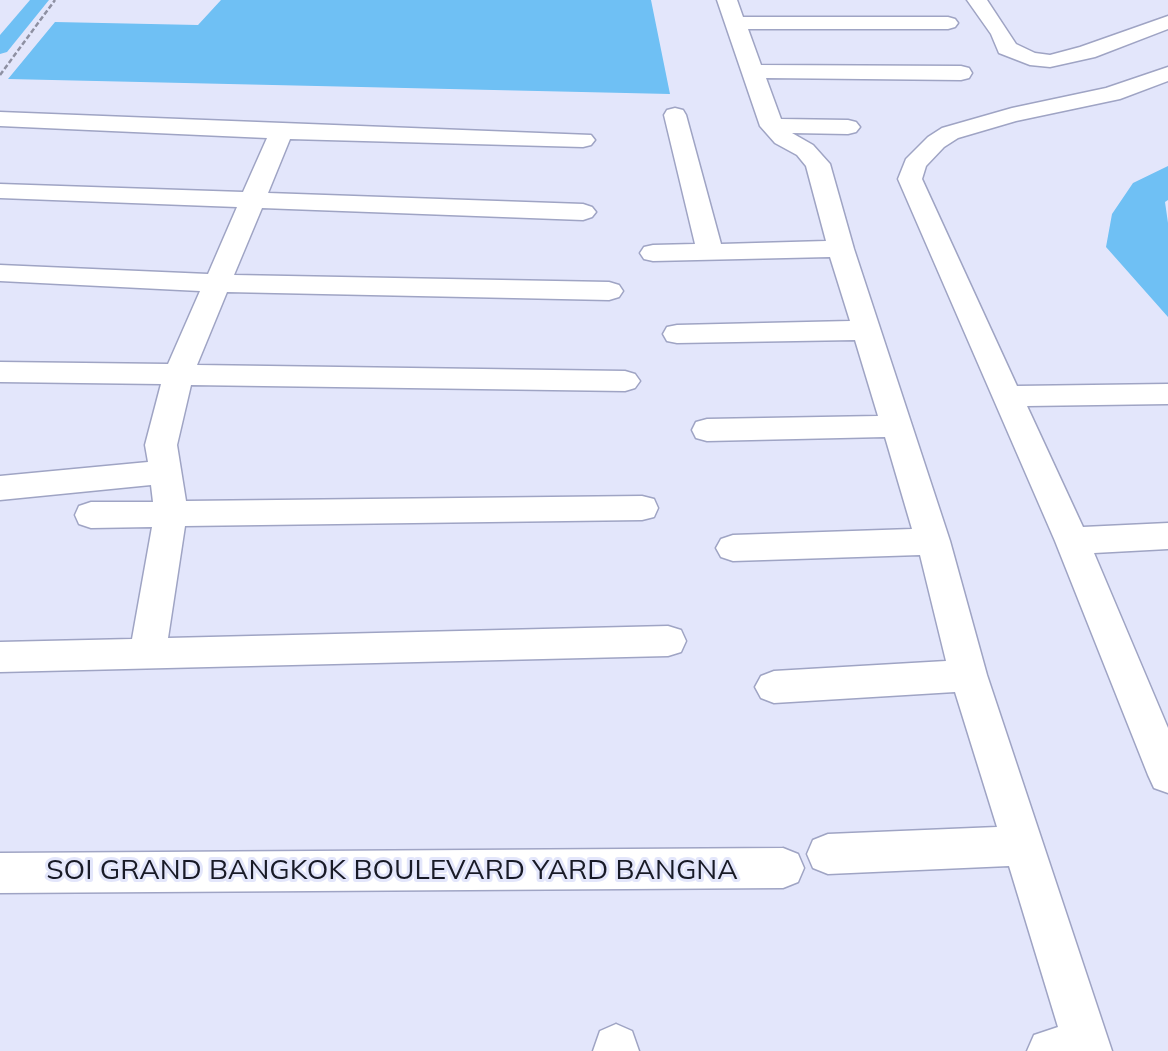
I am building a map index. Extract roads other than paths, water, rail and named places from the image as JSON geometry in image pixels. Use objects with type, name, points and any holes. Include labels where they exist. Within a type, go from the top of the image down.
[{"type":"street","points":[[977,0],[1001,34],[1007,48],[1030,59],[1050,61],[1087,52],[1168,22]]},
{"type":"street","points":[[948,23],[731,11],[772,126],[783,138],[805,150],[818,164],[841,249],[933,541],[968,675],[1024,846],[1075,1050]]},
{"type":"street","points":[[751,71],[961,73]]},
{"type":"street","points":[[1168,74],[1112,94],[1012,115],[950,133],[936,142],[915,164],[910,179],[1072,541],[1168,775]]},
{"type":"street","points":[[675,116],[710,251]]},
{"type":"street","points":[[0,119],[281,132],[583,139]]},
{"type":"street","points":[[772,126],[849,127]]},
{"type":"street","points":[[148,652],[171,513],[161,445],[178,376],[281,132]]},
{"type":"street","points":[[0,191],[583,212]]},
{"type":"street","points":[[653,253],[841,249]]},
{"type":"street","points":[[0,273],[217,283],[609,291]]},
{"type":"street","points":[[677,334],[868,330]]},
{"type":"street","points":[[0,372],[625,381]]},
{"type":"street","points":[[1007,396],[1168,394]]},
{"type":"street","points":[[707,430],[897,426]]},
{"type":"street","points":[[0,488],[163,472]]},
{"type":"street","points":[[91,515],[642,508]]},
{"type":"street","points":[[1072,541],[1168,536]]},
{"type":"street","points":[[733,548],[933,541]]},
{"type":"street","points":[[0,657],[668,641]]},
{"type":"street","points":[[774,687],[968,675]]},
{"type":"street","points":[[828,854],[1024,846]]},
{"type":"street","name":"SOI GRAND BANGKOK BOULEVARD YARD BANGNA","points":[[0,873],[783,869]]},
{"type":"water","points":[[221,0],[651,0],[670,94],[8,79],[55,22],[198,25]]},
{"type":"water","points":[[1168,166],[1168,200],[1165,202],[1168,223],[1168,317],[1106,247],[1112,214],[1133,183]]},
{"type":"waterway","points":[[0,48],[40,0]]}]
